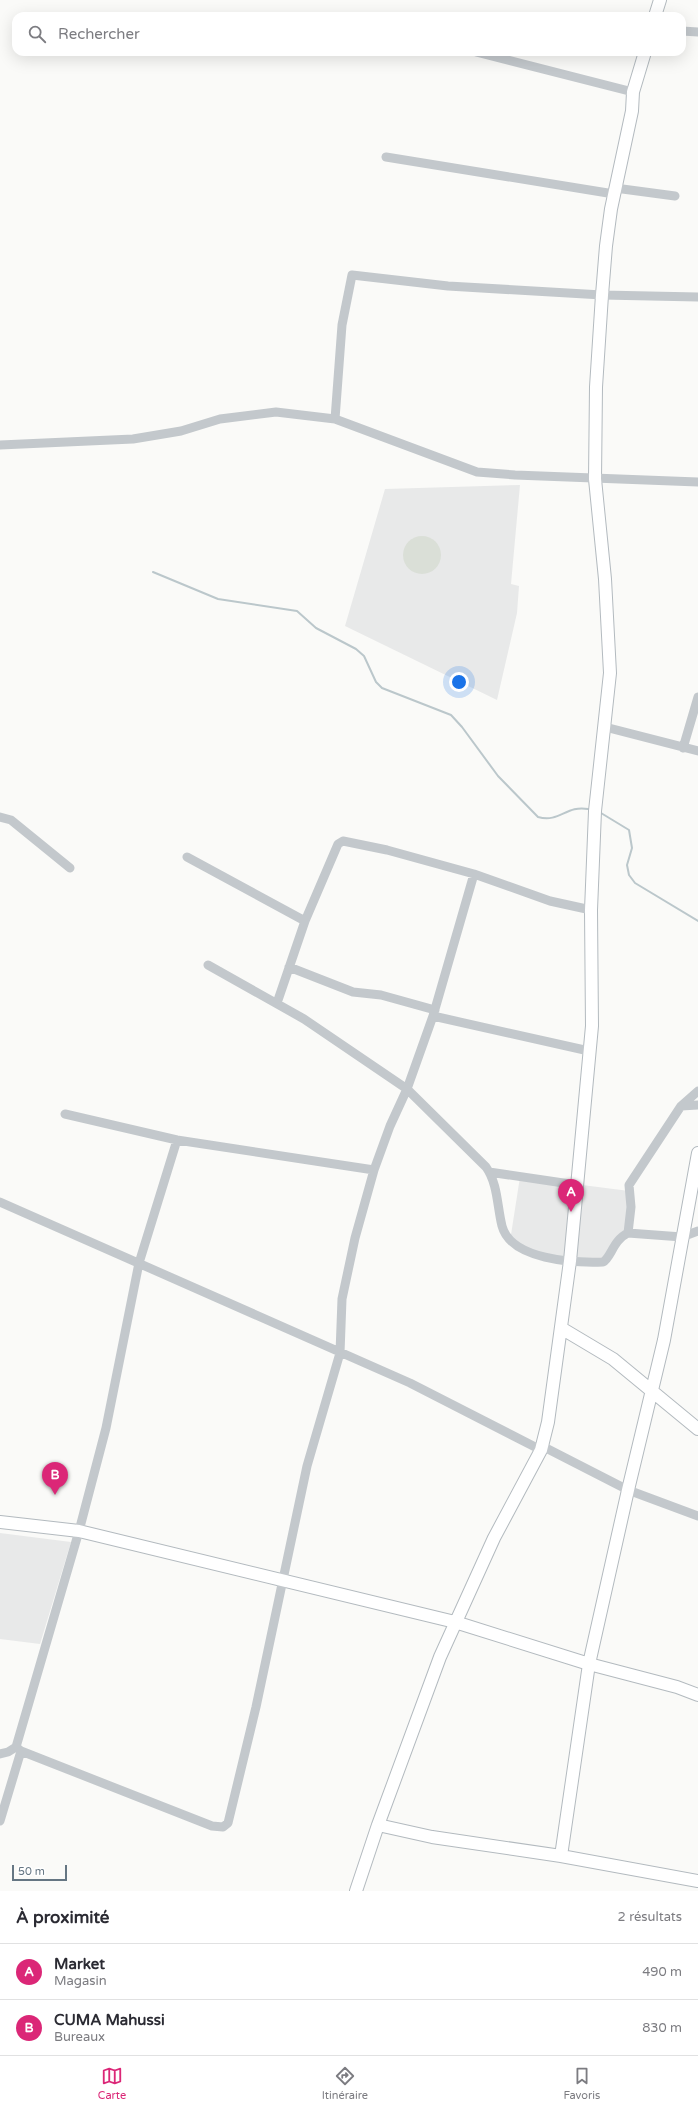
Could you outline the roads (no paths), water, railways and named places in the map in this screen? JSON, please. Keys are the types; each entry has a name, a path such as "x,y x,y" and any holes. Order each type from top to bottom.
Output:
{"street":[{"path":"656,12 660,0"},
{"path":"686,31 698,32"},
{"path":"492,56 633,92"},
{"path":"356,1891 378,1825 455,1622 494,1538 541,1448 548,1422 570,1261 589,1051 592,996 591,910 595,811 610,673 605,579 595,478 596,387 602,295 606,246 615,191 632,111 633,92 644,56"},
{"path":"386,157 615,191 675,196"},
{"path":"335,419 342,325 352,275 448,286 602,295 698,296"},
{"path":"0,445 133,439 181,431 220,419 253,413 297,413 335,419 477,472 515,475 698,482"},
{"path":"683,748 698,697"},
{"path":"605,727 698,751"},
{"path":"0,817 11,820 70,868"},
{"path":"277,1003 305,921 338,844 343,841 387,850 474,874 550,901 591,910"},
{"path":"188,857 305,921"},
{"path":"0,1754 18,1749 212,1826 223,1827 228,1823 307,1466 340,1354 342,1299 355,1238 374,1170 390,1126 407,1089 434,1013 474,874"},
{"path":"208,965 304,1019 407,1089 441,1121 489,1172 496,1194 502,1228 510,1240 523,1250 539,1256 570,1261 605,1261 614,1244 628,1233 682,1237 698,1231"},
{"path":"289,967 353,992 382,995 434,1013 589,1051"},
{"path":"628,1233 631,1207 629,1185 681,1106 698,1092"},
{"path":"681,1106 698,1105"},
{"path":"65,1114 177,1140 374,1170"},
{"path":"0,1821 18,1749 108,1421 139,1263 177,1140"},
{"path":"561,1856 589,1664 628,1490 664,1340 698,1153"},
{"path":"489,1172 577,1185"},
{"path":"0,1202 340,1354 410,1383 628,1490 698,1516"},
{"path":"561,1328 613,1359 698,1429"},
{"path":"0,1522 79,1531 455,1622 589,1664 677,1687 698,1695"},
{"path":"378,1825 432,1836 561,1856 698,1881"}],"waterway":[{"path":"153,572 218,599 297,611 316,628 356,649 364,656 376,682 382,688 451,715 462,727 498,776 538,817 552,818 574,809 588,809"},
{"path":"601,813 629,830 632,848 627,865 629,875 635,883 698,921"}],"place":[{"name":"Market","path":"571,1212"},
{"name":"CUMA Mahussi","path":"55,1495"}]}
